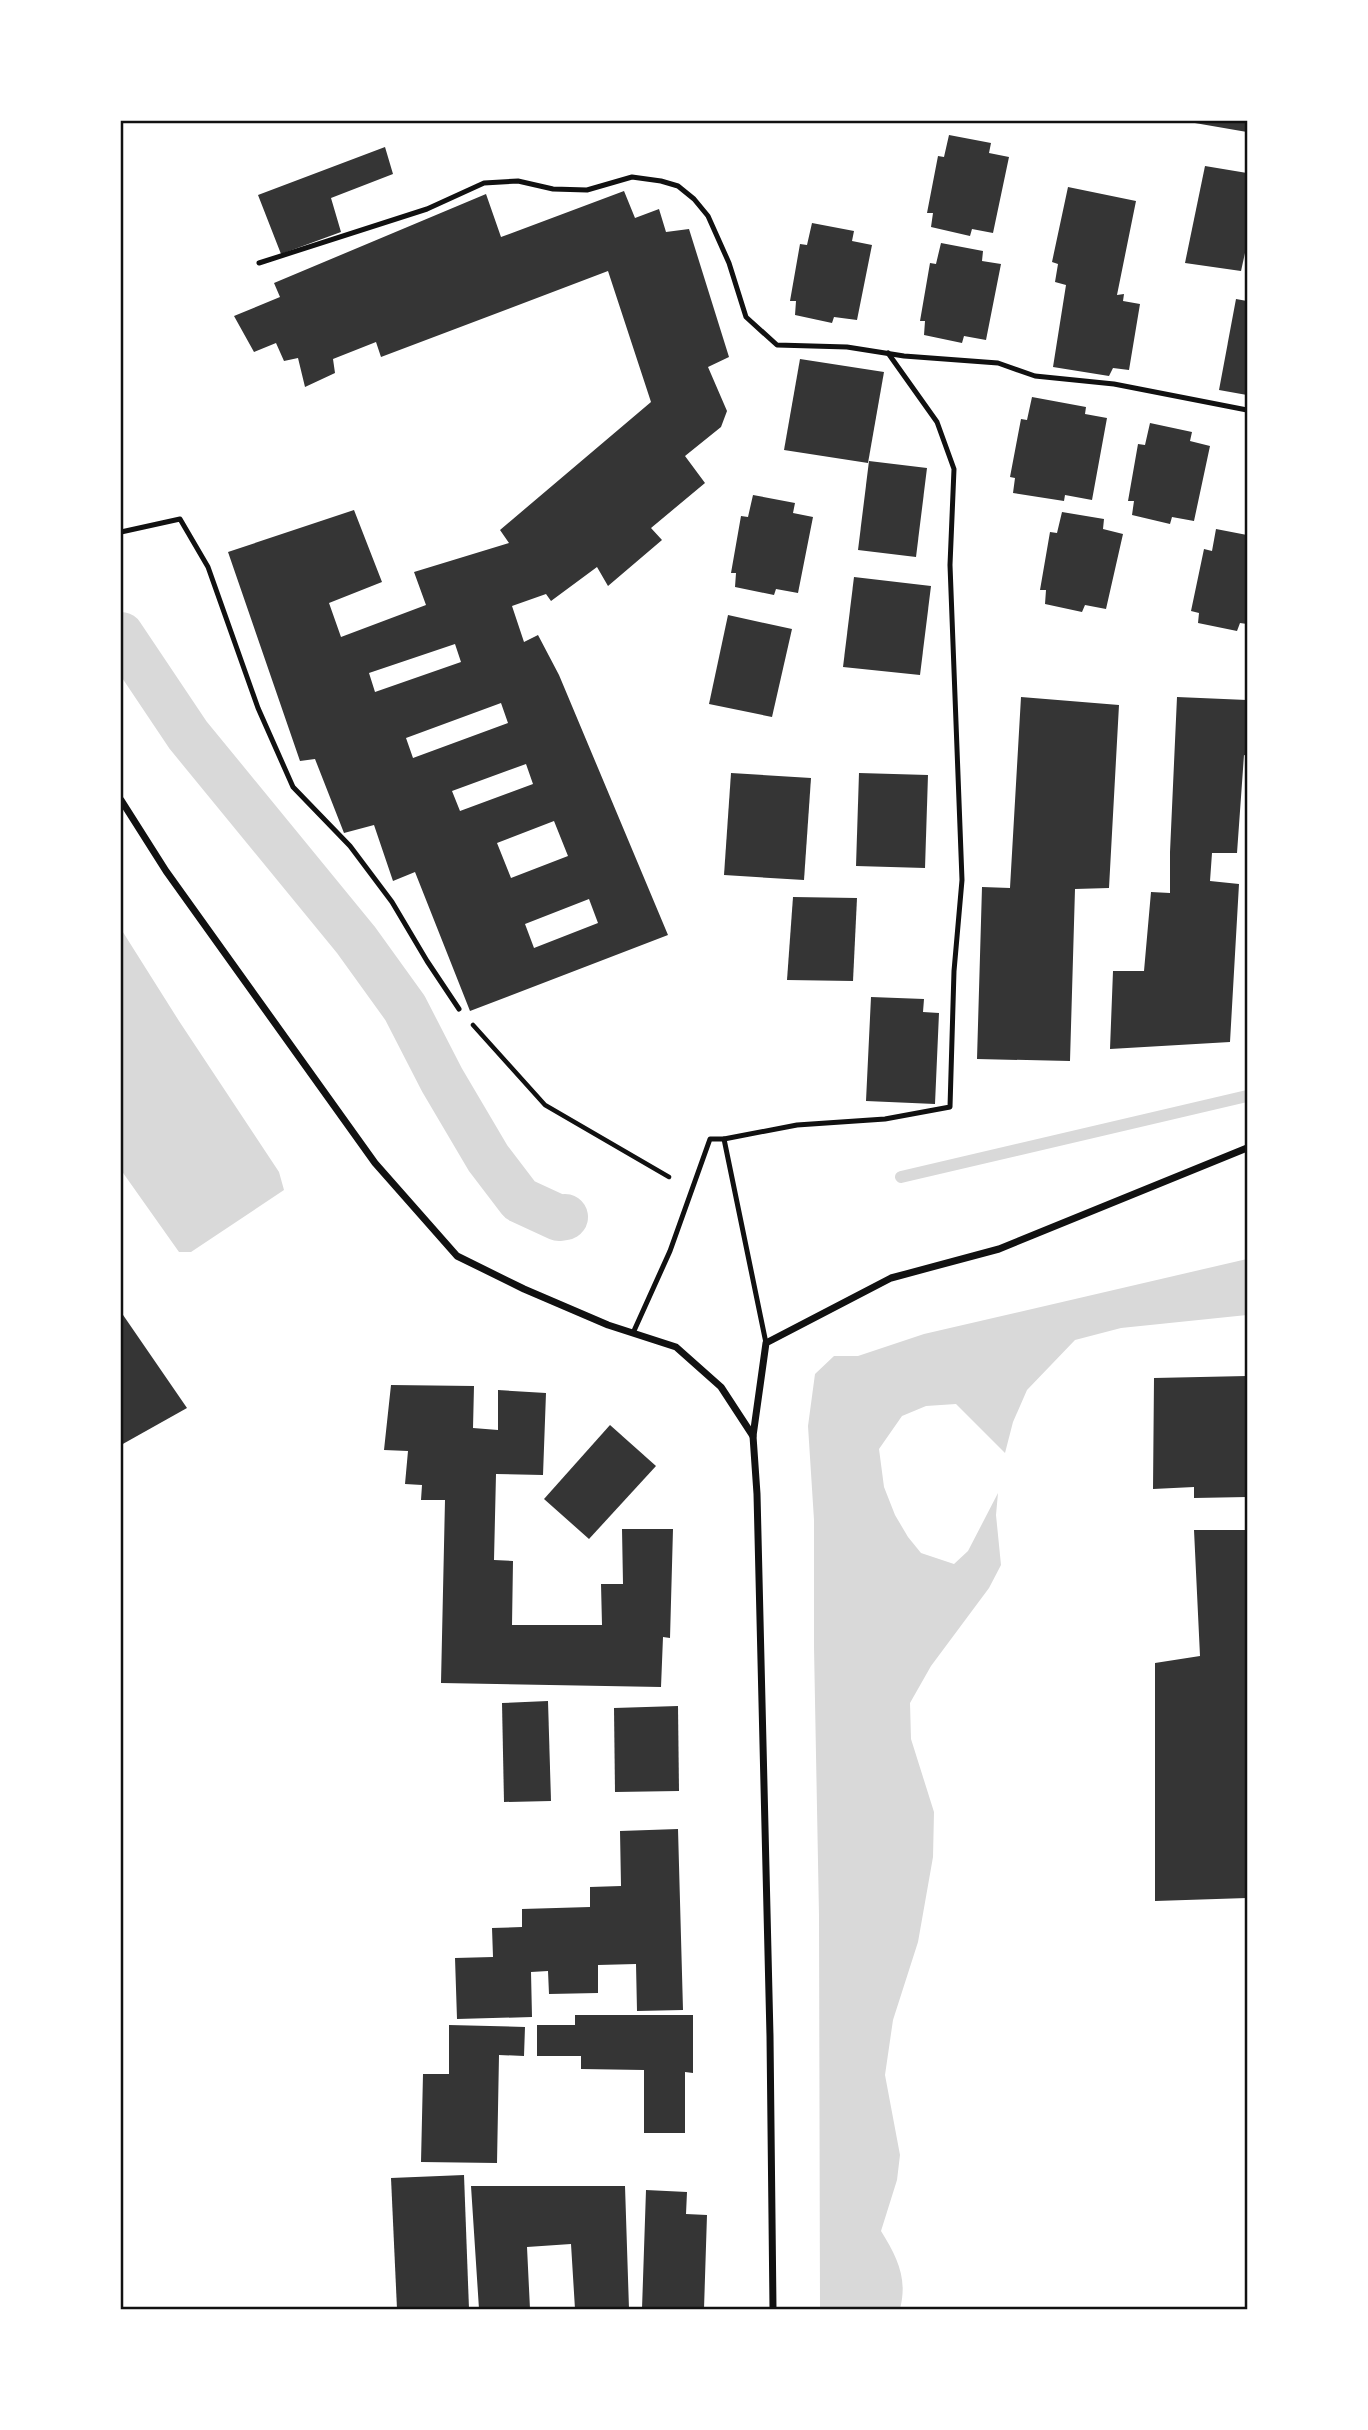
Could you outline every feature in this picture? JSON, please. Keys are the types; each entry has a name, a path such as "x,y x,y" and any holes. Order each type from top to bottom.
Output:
{"street":[{"path":"121,800 166,871 375,1163 457,1256 524,1289 633,1333 676,1347 721,1388 753,1436"},
{"path":"773,2309 769,1981 757,1493 753,1436 766,1343 891,1278 999,1249 1247,1148"}],"lane":[{"path":"259,263 427,209 484,183 518,181 553,189 587,190 632,177 661,181 678,186 694,199 708,216 729,263 746,317 777,345 847,347 998,363 1035,376 1114,384 1247,410"},
{"path":"633,1333 670,1251 710,1139 724,1139 797,1125 885,1119 950,1107 954,971 962,880 950,565 954,469 937,422 888,353"},
{"path":"121,532 180,519 208,567 258,708 293,787 350,846 378,884 459,1009"},
{"path":"724,1139 766,1343"}],"path":[{"path":"459,1009 545,1105 692,1189"}],"shaded area":[{"path":"121,929 279,1172 284,1190 191,1252 179,1252 121,1170"},
{"path":"1247,1259 1247,1315 1121,1328 1075,1340 1027,1390 1013,1422 1005,1453 956,1404 926,1406 902,1416 879,1449 884,1487 895,1515 921,1553 954,1564 968,1551 998,1493 996,1515 1001,1565 989,1588 931,1666 910,1703 911,1739 934,1812 933,1857 918,1942 893,2020 885,2075 900,2155 897,2180 881,2231 900,2268 903,2287 900,2309 820,2309 814,1520 808,1426 815,1374 834,1356 858,1356 924,1334"}],"building":[{"path":"1247,121 1247,132 1189,122"},
{"path":"949,135 991,143 989,153 1009,157 993,233 972,229 970,236 931,227 933,213 927,213 938,156 944,157"},
{"path":"385,147 393,174 331,198 341,232 281,254 258,195"},
{"path":"1205,166 1247,173 1247,244 1241,271 1185,263"},
{"path":"1068,187 1136,201 1117,295 1124,294 1123,301 1140,304 1129,370 1113,368 1109,376 1053,367 1066,285 1055,282 1058,264 1052,262"},
{"path":"624,191 635,218 659,209 666,232 689,229 729,357 708,367 727,411 721,427 685,456 705,483 651,528 662,540 608,586 597,567 551,601 546,594 512,606 524,642 538,635 559,675 668,935 470,1011 415,872 393,881 374,825 344,833 315,759 300,761 228,552 354,510 382,582 329,603 341,637 426,605 414,572 509,543 500,530 651,402 608,271 381,357 376,342 333,359 335,373 305,387 298,358 284,361 276,343 254,352 234,316 280,297 274,283 486,194 501,237","holes":["455,644 461,662 375,692 369,673","501,703 508,723 413,758 406,738","526,764 533,784 460,811 452,791","554,821 568,856 511,878 497,843","589,899 598,923 534,948 525,924"]},
{"path":"812,223 854,231 852,241 872,245 857,320 834,317 832,323 795,315 796,301 790,301 800,244 807,245"},
{"path":"941,243 983,251 982,261 1001,264 986,340 964,336 962,343 924,335 925,321 920,321 930,263 936,264"},
{"path":"1236,299 1247,301 1247,395 1219,390"},
{"path":"800,359 884,372 868,463 784,450"},
{"path":"1032,397 1086,407 1085,414 1107,418 1092,500 1065,495 1064,501 1013,493 1015,478 1010,477 1021,419 1027,420"},
{"path":"1150,423 1192,432 1190,441 1210,446 1194,521 1172,517 1170,524 1132,515 1134,501 1128,501 1138,444 1145,445"},
{"path":"869,461 927,468 916,557 858,550"},
{"path":"753,495 795,503 793,513 813,517 798,593 776,589 774,595 735,587 736,573 731,573 741,516 748,517"},
{"path":"1062,512 1104,519 1103,529 1123,534 1106,609 1085,605 1082,612 1045,604 1046,590 1040,590 1050,532 1057,533"},
{"path":"1216,529 1247,535 1247,624 1240,623 1237,631 1198,623 1199,613 1191,611 1204,549 1212,551"},
{"path":"854,577 931,586 920,675 843,667"},
{"path":"728,615 792,629 772,717 709,704"},
{"path":"1021,697 1119,705 1109,888 1075,889 1070,1061 977,1059 982,887 1010,888"},
{"path":"1177,697 1247,700 1247,756 1244,755 1237,853 1212,853 1210,881 1239,884 1230,1042 1110,1049 1113,971 1144,971 1151,892 1170,893"},
{"path":"731,773 811,778 804,880 724,875"},
{"path":"859,773 928,775 925,868 856,866"},
{"path":"793,897 857,898 853,981 787,980"},
{"path":"871,997 924,999 923,1012 939,1013 935,1104 866,1101"},
{"path":"121,1312 187,1408 121,1445"},
{"path":"1247,1376 1247,1497 1194,1498 1194,1487 1153,1489 1154,1378"},
{"path":"391,1385 474,1386 473,1428 498,1430 498,1390 546,1393 543,1475 496,1474 494,1560 513,1561 512,1625 602,1625 601,1584 623,1584 622,1529 673,1529 670,1638 663,1637 661,1687 441,1683 445,1500 421,1500 422,1485 405,1484 408,1451 384,1450"},
{"path":"610,1425 656,1466 589,1539 544,1499"},
{"path":"1194,1530 1247,1530 1247,1898 1155,1901 1155,1663 1200,1656"},
{"path":"548,1701 551,1801 504,1802 502,1703"},
{"path":"678,1706 679,1791 615,1792 614,1708"},
{"path":"678,1829 683,2010 637,2011 636,1964 598,1965 598,1993 549,1994 548,1971 531,1972 532,2017 457,2019 455,1958 493,1957 492,1928 522,1927 522,1909 590,1907 590,1887 621,1886 620,1831"},
{"path":"575,2015 693,2015 693,2073 685,2072 685,2133 644,2133 644,2070 581,2069 581,2056 537,2056 537,2025 575,2025"},
{"path":"449,2025 525,2027 524,2056 499,2055 497,2163 421,2162 423,2074 449,2074"},
{"path":"464,2175 469,2309 397,2309 391,2178"},
{"path":"471,2186 625,2186 629,2309 575,2309 571,2244 527,2247 530,2309 479,2309"},
{"path":"646,2190 687,2192 686,2214 707,2215 704,2309 642,2309"}],"waterway":[{"path":"121,635 188,735 356,940 405,1008 442,1080 488,1158 520,1200 559,1218 565,1217"},
{"path":"901,1177 1247,1096"}]}
